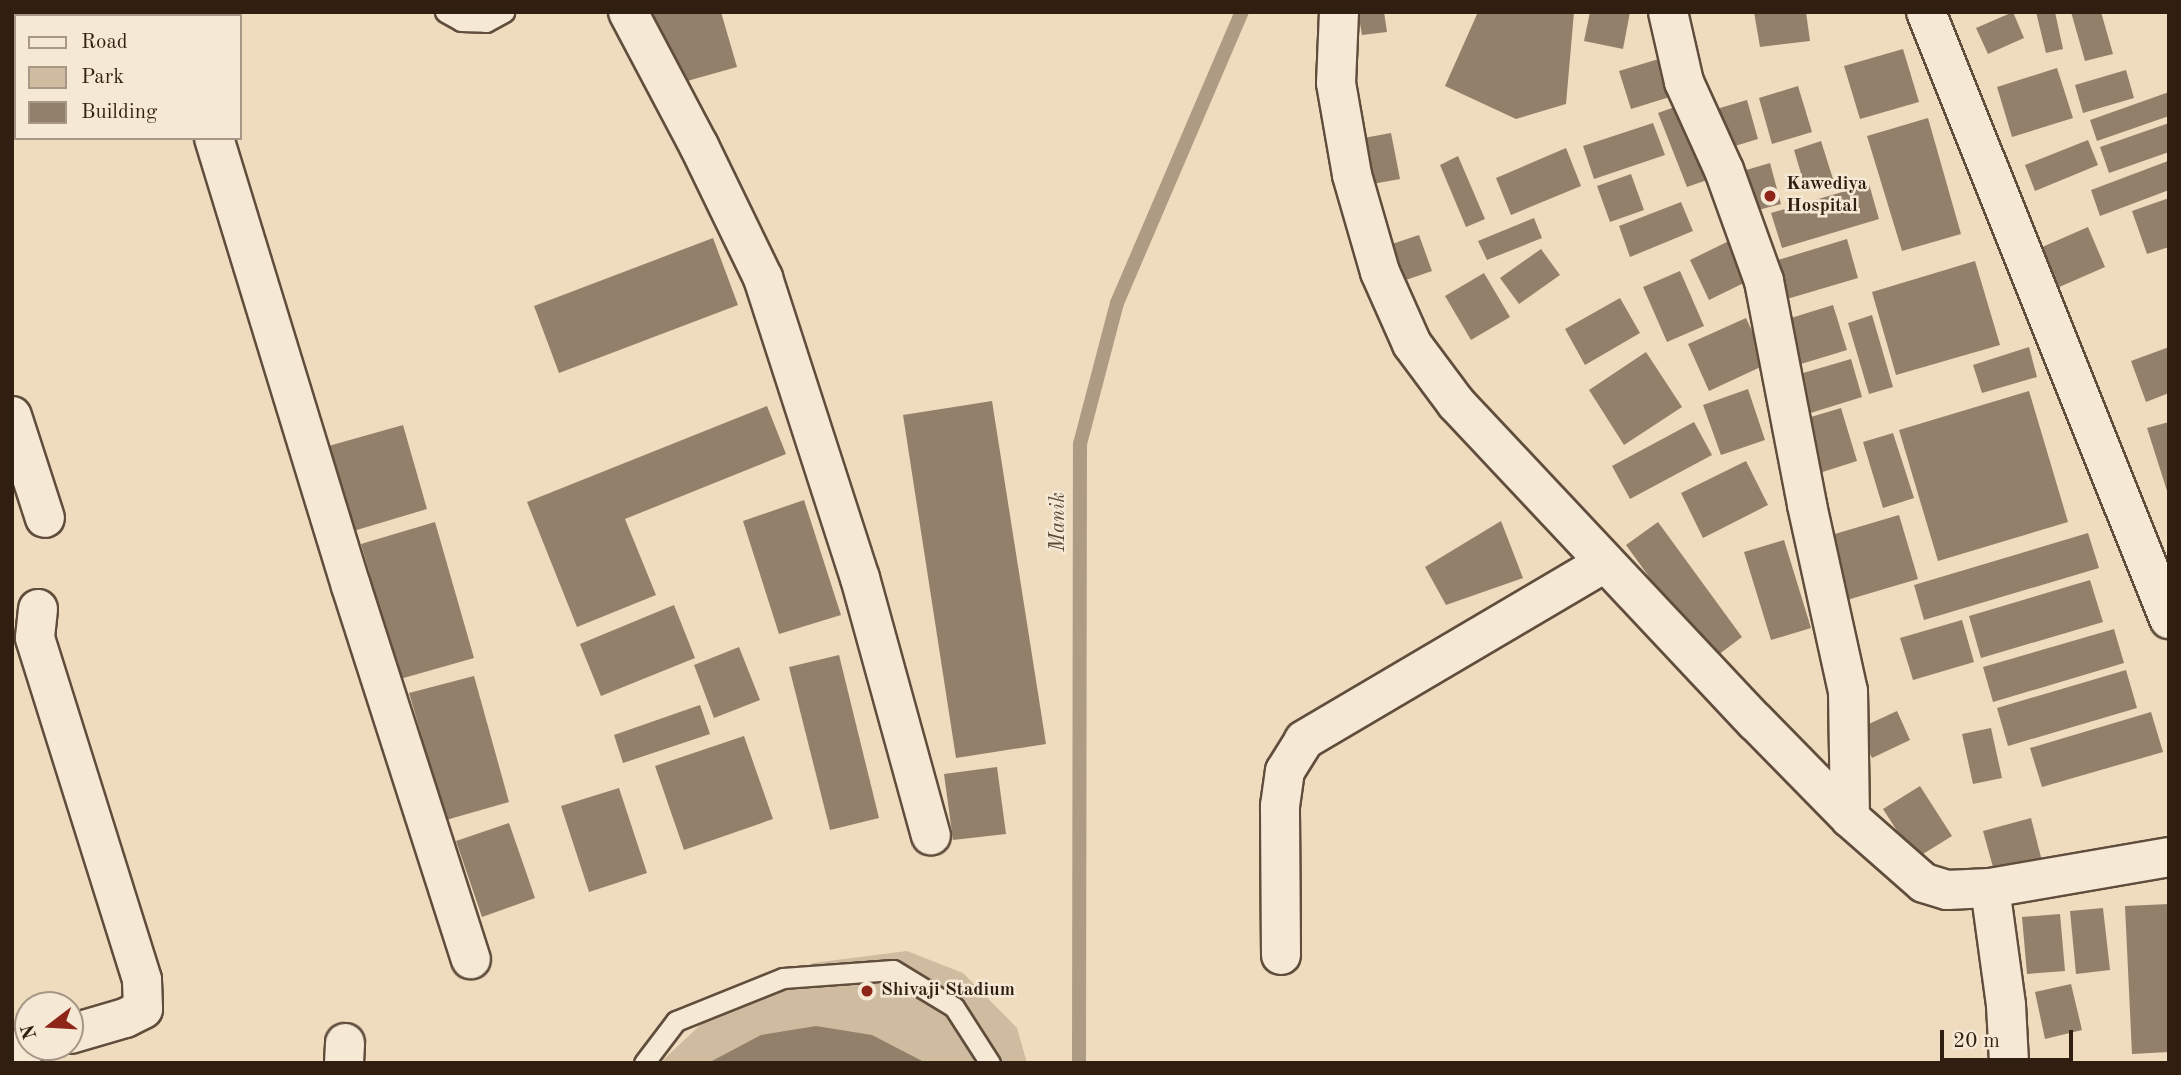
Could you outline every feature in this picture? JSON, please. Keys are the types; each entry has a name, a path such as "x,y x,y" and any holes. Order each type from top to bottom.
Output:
{"street":[{"path":"628,12 699,146 763,278 860,578 931,835"},
{"path":"1339,12 1336,83 1352,175 1380,272 1412,344 1456,403 1604,563 1850,818 1924,883 1947,890 1990,888 2169,857"},
{"path":"1668,12 1684,82 1724,170 1764,281 1807,505 1847,691 1850,818"},
{"path":"1926,12 2169,619"},
{"path":"215,140 351,586 471,959"},
{"path":"12,416 45,518"},
{"path":"1281,955 1280,806 1285,771 1304,740 1604,563"},
{"path":"38,609 35,638 142,980 143,1009 125,1018 84,1030"},
{"path":"1990,888 2006,1005 2009,1063"}],"lane":[{"path":"445,12 461,21 486,22 503,12"},
{"path":"644,1063 676,1021 783,978 893,970 954,1007 990,1063"}],"green space":[{"name":"Shivaji Stadium","path":"907,951 963,973 1017,1028 1027,1063 660,1063 717,1009 813,963"}],"building":[{"path":"652,12 721,12 737,67 673,85"},
{"path":"1358,12 1384,12 1387,32 1362,35"},
{"path":"1478,12 1574,12 1566,104 1516,119 1445,86"},
{"path":"1590,12 1630,12 1623,49 1584,41"},
{"path":"1754,12 1806,12 1810,41 1760,47"},
{"path":"2013,12 2024,38 1988,54 1976,28"},
{"path":"2036,12 2055,12 2063,49 2046,53"},
{"path":"2071,12 2101,12 2113,54 2085,61"},
{"path":"1903,49 1919,102 1860,119 1844,66"},
{"path":"1662,58 1673,96 1631,109 1619,71"},
{"path":"2057,68 2073,118 2012,137 1997,87"},
{"path":"2126,70 2134,98 2083,113 2075,85"},
{"path":"1798,86 1812,132 1772,144 1759,98"},
{"path":"2169,92 2169,116 2097,141 2090,120"},
{"path":"1747,100 1758,139 1725,149 1713,110"},
{"path":"1683,104 1710,179 1687,187 1658,113"},
{"path":"1928,118 1961,234 1902,251 1867,136"},
{"path":"1653,123 1665,155 1594,179 1583,146"},
{"path":"2169,123 2169,152 2109,173 2100,147"},
{"path":"1391,133 1400,179 1367,185 1358,139"},
{"path":"2088,140 2098,165 2035,191 2025,165"},
{"path":"1821,141 1833,179 1805,187 1794,150"},
{"path":"1566,148 1581,186 1511,215 1496,178"},
{"path":"1458,156 1485,219 1466,227 1440,165"},
{"path":"2168,161 2169,190 2100,216 2091,190"},
{"path":"1770,163 1781,204 1747,213 1736,173"},
{"path":"1631,174 1644,210 1610,222 1597,186"},
{"path":"1869,184 1879,219 1782,248 1771,213"},
{"path":"2169,198 2169,247 2147,254 2132,211"},
{"path":"1681,202 1693,231 1630,257 1619,226"},
{"path":"1534,218 1542,238 1487,260 1478,241"},
{"path":"2088,227 2105,267 2057,288 2040,248"},
{"path":"1419,235 1432,271 1400,282 1386,246"},
{"path":"713,238 738,305 559,373 534,306"},
{"path":"1733,239 1752,279 1709,300 1690,260"},
{"path":"1847,239 1858,278 1787,299 1775,261"},
{"path":"1541,249 1560,275 1519,304 1500,278"},
{"path":"1975,261 2000,345 1896,375 1872,292"},
{"path":"1680,271 1704,326 1667,342 1643,287"},
{"path":"1484,273 1510,317 1471,340 1445,296"},
{"path":"1620,298 1640,333 1585,365 1565,329"},
{"path":"1833,305 1847,350 1791,367 1778,322"},
{"path":"1872,315 1893,387 1869,394 1848,323"},
{"path":"1746,318 1767,364 1709,391 1688,344"},
{"path":"2029,347 2037,377 1982,393 1973,365"},
{"path":"2169,347 2169,393 2146,402 2131,361"},
{"path":"1646,352 1682,407 1624,445 1589,390"},
{"path":"1851,359 1862,397 1804,415 1793,376"},
{"path":"1748,389 1765,440 1721,455 1703,405"},
{"path":"2029,391 2068,522 1938,561 1899,430"},
{"path":"992,401 1046,744 956,758 903,415"},
{"path":"767,406 786,454 625,519 656,595 577,627 527,502"},
{"path":"1841,408 1857,461 1810,476 1794,422"},
{"path":"1694,422 1712,455 1630,499 1612,466"},
{"path":"2169,422 2169,494 2168,494 2147,428"},
{"path":"403,425 427,509 350,532 325,447"},
{"path":"1893,433 1914,498 1883,508 1863,442"},
{"path":"1746,461 1768,505 1703,538 1681,493"},
{"path":"804,500 841,615 779,634 743,521"},
{"path":"1899,515 1918,579 1847,600 1828,536"},
{"path":"1501,521 1523,578 1446,605 1425,567"},
{"path":"435,522 474,658 400,679 361,544"},
{"path":"1658,522 1742,637 1710,661 1626,545"},
{"path":"2088,533 2099,568 1924,620 1914,585"},
{"path":"1784,540 1811,628 1771,640 1744,552"},
{"path":"2090,580 2103,622 1981,658 1969,616"},
{"path":"674,605 695,658 601,696 580,644"},
{"path":"1962,620 1974,662 1913,680 1900,638"},
{"path":"2114,629 2124,663 1993,702 1983,667"},
{"path":"739,647 760,700 714,718 694,665"},
{"path":"839,655 879,818 830,830 789,667"},
{"path":"2126,670 2137,708 2008,746 1997,708"},
{"path":"474,676 509,802 446,820 409,693"},
{"path":"700,705 710,734 623,763 614,735"},
{"path":"1897,711 1910,740 1872,758 1858,729"},
{"path":"2151,712 2163,752 2042,787 2030,748"},
{"path":"1991,728 2002,778 1973,784 1962,734"},
{"path":"744,736 773,819 684,850 655,766"},
{"path":"997,767 1006,834 953,840 944,774"},
{"path":"1920,786 1952,836 1915,859 1883,809"},
{"path":"619,788 647,873 589,892 561,806"},
{"path":"2031,818 2043,865 1996,878 1983,831"},
{"path":"509,823 535,898 482,917 456,841"},
{"path":"2169,904 2169,1052 2132,1054 2125,906"},
{"path":"2103,908 2110,970 2076,974 2070,911"},
{"path":"2060,914 2065,971 2027,974 2022,917"},
{"path":"2071,984 2082,1030 2045,1039 2035,992"},
{"path":"816,1026 872,1035 926,1063 708,1063 761,1035"}],"waterway":[{"name":"Manik","path":"1079,1063 1080,444 1117,303 1242,12"}],"place":[{"name":"Kawediya Hospital","path":"1770,196"},
{"name":"Shivaji Stadium","path":"867,991"}]}
